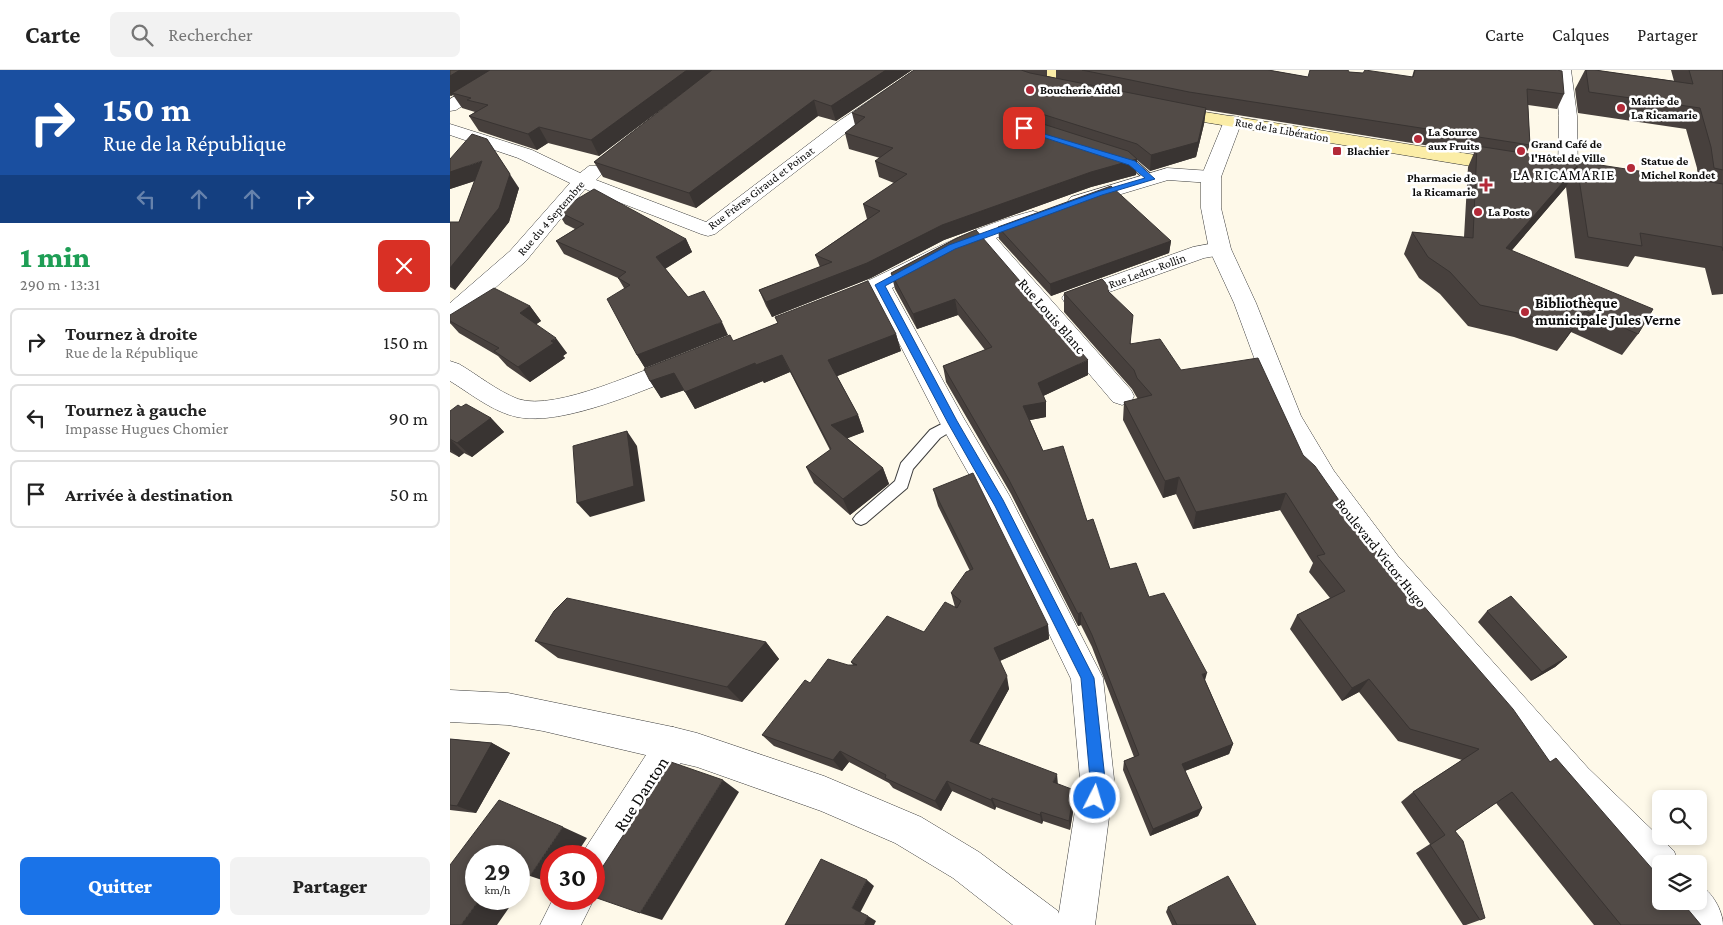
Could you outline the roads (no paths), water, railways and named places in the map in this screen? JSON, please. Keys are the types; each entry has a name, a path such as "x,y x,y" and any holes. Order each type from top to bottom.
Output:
{"main road":[{"path":"1054,76 1077,90"},
{"name":"Rue de la Libération","path":"1148,107 1526,169"}],"street":[{"path":"451,104 510,70"},
{"name":"Rue Frères Giraud et Poinat","path":"582,181 708,230 845,125 926,70"},
{"path":"1563,70 1568,116 1568,176"},
{"name":"Boulevard Victor Hugo","path":"1233,121 1211,177 1211,208 1220,249 1245,303 1289,417 1332,493 1388,565 1576,780 1652,855"},
{"path":"450,129 525,154 582,181"},
{"name":"Rue du 4 Septembre","path":"450,315 518,256 582,181 612,157"},
{"path":"814,313 880,285 952,247 1099,193 1167,174 1211,177"},
{"name":"Rue Louis Blanc","path":"982,236 1122,396"},
{"name":"Rue Ledru-Rollin","path":"1046,308 1200,252 1220,249"},
{"path":"880,285 953,423 999,503 1087,678 1097,779 1076,925"},
{"path":"450,370 517,408 536,411 616,390 705,357"},
{"path":"450,706 508,709 673,744 697,750 824,794 908,830 966,865 1044,925"},
{"name":"Rue Danton","path":"605,851 673,744"},
{"path":"558,925 568,910"},
{"path":"1697,910 1708,925"}],"lane":[{"path":"1105,154 1132,163 1151,179"},
{"path":"861,519 902,484 906,467 935,434 953,423"}],"place":[{"name":"Boucherie Aidel","path":"1030,90"},
{"name":"Mairie de La Ricamarie","path":"1621,108"},
{"name":"La Source aux Fruits","path":"1418,139"},
{"name":"Blachier","path":"1337,151"},
{"name":"Grand Café de l'Hôtel de Ville","path":"1521,151"},
{"name":"Statue de Michel Rondet","path":"1631,168"},
{"name":"Pharmacie de la Ricamarie","path":"1486,185"},
{"name":"La Poste","path":"1478,212"},
{"name":"Bibliothèque municipale Jules Verne","path":"1525,312"}],"district":[{"name":"LA RICAMARIE","path":"1564,175"}]}
